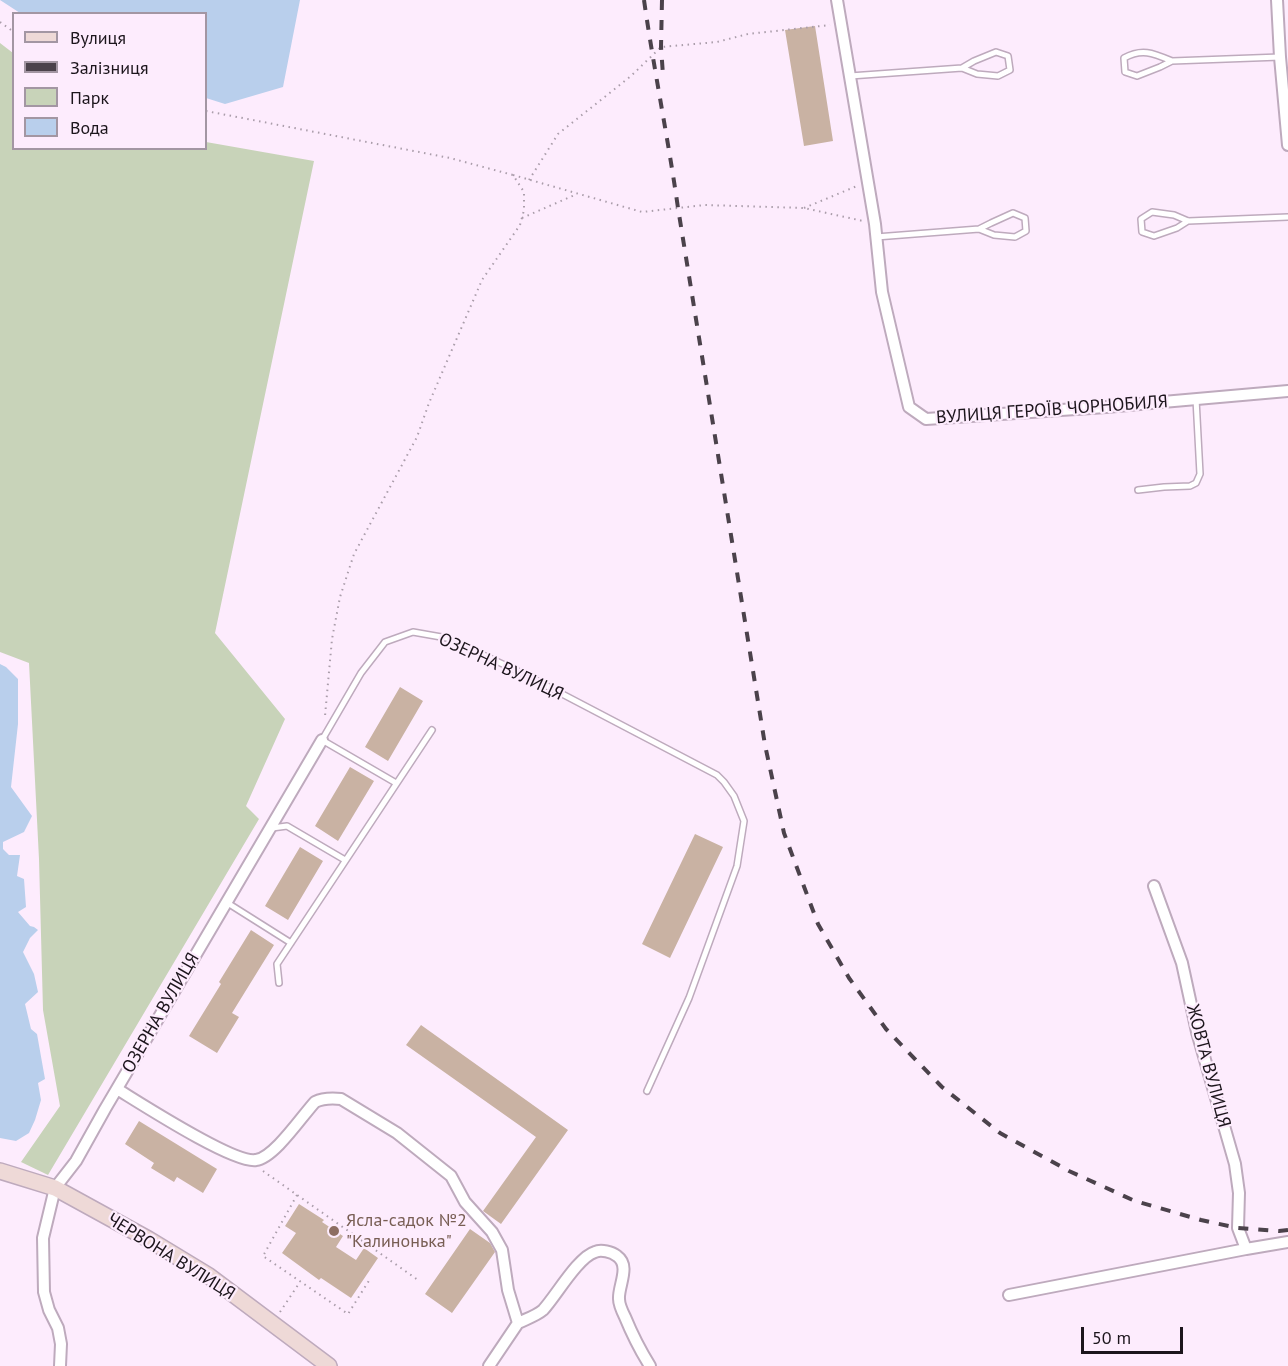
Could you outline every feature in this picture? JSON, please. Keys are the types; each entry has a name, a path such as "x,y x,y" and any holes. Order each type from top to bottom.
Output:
{"main road":[{"name":"ЧЕРВОНА ВУЛИЦЯ","path":"0,1172 55,1188 148,1239 209,1276 329,1366"}],"street":[{"name":"ВУЛИЦЯ ГЕРОЇВ ЧОРНОБИЛЯ","path":"837,0 875,224 882,292 909,407 926,418 1106,407 1288,391"},
{"path":"1277,0 1288,145"},
{"name":"ОЗЕРНА ВУЛИЦЯ","path":"55,1188 76,1161 322,740"},
{"name":"ЖОВТА ВУЛИЦЯ","path":"1154,886 1182,963 1197,1032 1234,1164 1239,1193 1238,1228 1246,1249"},
{"path":"117,1089 219,1149 246,1159 256,1160 266,1156 278,1145 315,1102 330,1097 340,1098 397,1133 450,1176 465,1202 492,1232 502,1250 508,1290 518,1323"},
{"path":"55,1188 43,1238 44,1292 49,1310 58,1328 61,1344 60,1366"},
{"path":"1009,1295 1288,1242"},
{"path":"489,1366 518,1323 540,1312 581,1261 595,1251 618,1256 621,1262 624,1275 619,1292 619,1302 635,1342 650,1366"}],"lane":[{"path":"850,76 962,68 977,74 998,76 1010,70 1008,56 996,52 962,68"},
{"path":"1172,61 1137,76 1125,72 1124,58 1136,52 1157,55 1172,61 1280,57"},
{"path":"1188,221 1154,236 1142,232 1141,219 1152,212 1174,215 1188,221 1288,217"},
{"path":"876,237 979,230 994,235 1015,237 1026,231 1025,218 1013,213 979,230"},
{"path":"1138,490 1190,486 1197,483 1200,474 1196,399"},
{"name":"ОЗЕРНА ВУЛИЦЯ","path":"322,740 361,673 385,642 413,632 447,638 524,674 717,775 724,782 734,796 744,821 737,866 689,998 647,1091"},
{"path":"279,983 277,964 432,730"},
{"path":"322,740 396,783"},
{"path":"270,828 287,826 345,860"},
{"path":"226,902 291,943"}],"path":[{"path":"529,180 558,134 631,76 661,47 717,42 748,34 841,23"},
{"path":"207,111 450,158 642,212 705,205 804,208 875,224"},
{"path":"322,740 332,639 340,597 354,555 417,437 429,403 482,280 520,225 524,210 524,192 513,175"},
{"path":"804,208 867,182"},
{"path":"522,218 577,194"},
{"path":"246,1159 418,1280"},
{"path":"297,1195 263,1256 348,1314 370,1279"},
{"path":"278,1315 300,1282"}],"green space":[{"path":"0,43 12,52 12,150 207,150 207,142 314,161 215,633 285,719 246,806 259,819 48,1175 21,1162 60,1106 43,1010 39,859 29,663 0,652"}],"water":[{"path":"0,0 300,0 283,87 225,104 207,98 207,12 18,12"},
{"path":"0,664 18,679 18,724 11,787 32,816 24,832 3,842 3,849 9,855 20,855 17,876 24,879 26,907 18,912 30,926 38,930 30,938 23,952 34,974 38,992 25,1004 31,1029 37,1034 45,1079 38,1083 41,1100 29,1133 16,1141 0,1138"}],"building":[{"path":"815,26 833,141 804,146 785,30"},
{"path":"400,687 423,701 388,761 365,747"},
{"path":"350,767 374,781 338,841 315,826"},
{"path":"695,834 723,847 670,958 642,944"},
{"path":"300,847 323,861 288,920 265,906"},
{"path":"251,930 274,945 232,1013 239,1017 217,1053 189,1036"},
{"path":"421,1025 568,1130 501,1224 483,1211 536,1137 406,1045"},
{"path":"139,1121 217,1169 203,1193 177,1177 174,1182 151,1168 154,1163 125,1144"},
{"path":"299,1204 343,1236 336,1247 356,1260 364,1248 378,1258 351,1298 321,1278 319,1280 282,1253 296,1233 285,1226"},
{"path":"470,1229 490,1243 495,1252 452,1313 425,1294"}],"railway":[{"path":"644,0 765,745 784,833 818,924 849,978 886,1029 942,1087 1000,1133 1069,1171 1135,1201 1238,1228 1288,1230"},
{"path":"662,0 663,75"}],"place":[{"name":"Ясла-садок №2 \"Калинонька\"","path":"334,1231"}]}
